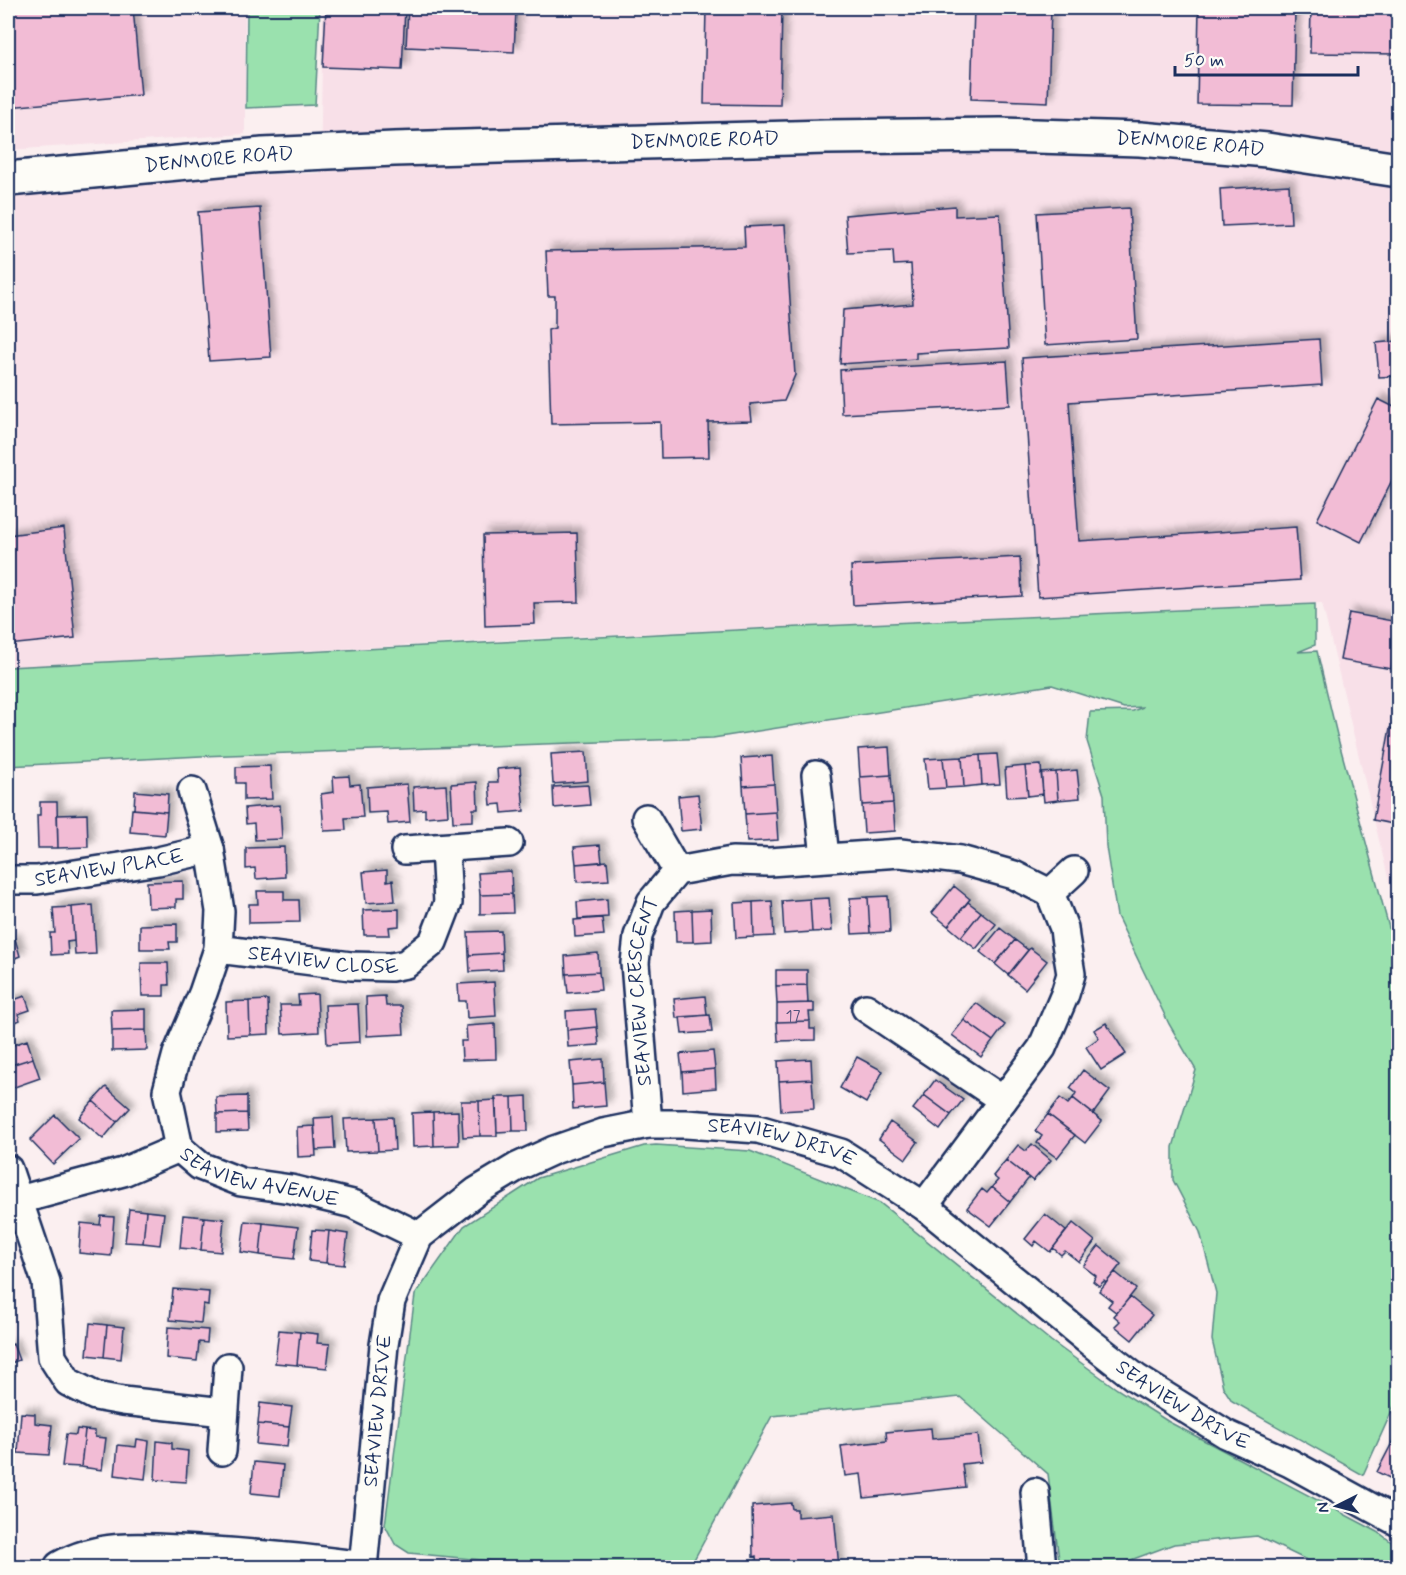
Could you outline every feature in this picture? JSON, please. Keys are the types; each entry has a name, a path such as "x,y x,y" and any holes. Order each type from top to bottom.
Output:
{"street":[{"name":"DENMORE ROAD","path":"8,179 263,155 394,149 826,137 1001,135 1140,139 1256,149 1398,170"},
{"path":"816,775 825,857"},
{"name":"SEAVIEW AVENUE","path":"192,790 210,849 220,912 218,950 203,993 177,1054 167,1091 180,1148 200,1166 241,1182 291,1189 352,1204 419,1236"},
{"path":"646,818 677,870 732,861 769,862 900,853 960,860 1014,874 1050,893 1064,928 1071,974 1065,994 1042,1048 924,1206"},
{"path":"405,850 509,843"},
{"name":"SEAVIEW CLOSE","path":"218,950 351,966 391,967 406,964 433,942 448,903 445,848"},
{"name":"SEAVIEW PLACE","path":"8,880 38,880 158,861 210,849"},
{"name":"SEAVIEW CRESCENT","path":"648,1124 636,963 638,936 651,902 677,870"},
{"path":"1050,893 1074,871"},
{"path":"866,1008 1003,1100"},
{"name":"SEAVIEW DRIVE","path":"363,1568 384,1345 391,1301 419,1236 477,1191 517,1167 554,1150 603,1133 648,1124 686,1124 758,1130 842,1153 924,1206 1136,1378 1226,1434 1290,1463 1398,1522"},
{"path":"19,1200 123,1172 180,1148"},
{"path":"8,1169 46,1282 52,1357 69,1382 95,1396 224,1412"},
{"path":"222,1451 228,1367"},
{"path":"1035,1492 1042,1568"},
{"path":"61,1568 75,1560 113,1551 258,1556 358,1568"},
{"path":"227,1568 258,1556"}],"shaded area":[{"path":"8,8 245,8 245,134 8,150"},
{"path":"323,8 1398,8 1398,919 1322,603 543,638 8,667 8,182 320,173"}],"green space":[{"path":"247,8 320,8 315,105 246,108"},
{"path":"1315,604 1315,645 1298,652 1317,651 1337,735 1398,961 1398,1397 1363,1475 1232,1401 1223,1387 1212,1340 1216,1293 1200,1232 1173,1180 1173,1147 1196,1070 1169,1024 1117,916 1106,847 1104,795 1087,741 1090,712 1133,711 1143,707 1124,708 1052,685 713,738 201,756 8,766 8,667 778,628"},
{"path":"644,1146 750,1151 880,1203 1051,1341 1117,1389 1169,1422 1378,1532 1398,1547 1398,1567 1321,1567 1257,1536 1174,1544 1112,1567 1060,1567 1048,1474 960,1397 772,1416 690,1567 523,1567 503,1562 409,1553 395,1544 385,1525 415,1295 464,1226 538,1178"}],"building":[{"path":"8,8 133,8 141,95 8,107"},
{"path":"326,8 405,8 402,70 323,67"},
{"path":"408,8 516,10 514,52 406,47"},
{"path":"706,8 782,8 780,105 704,104"},
{"path":"974,8 1051,8 1048,102 971,99"},
{"path":"1199,8 1295,8 1293,105 1197,104"},
{"path":"1311,8 1398,8 1398,54 1310,53"},
{"path":"1289,185 1291,223 1222,226 1220,189"},
{"path":"955,206 955,216 1000,214 1009,348 916,353 916,359 840,364 843,310 913,304 911,264 894,265 893,251 848,253 845,215"},
{"path":"260,208 271,357 209,361 198,212"},
{"path":"1129,208 1137,339 1045,345 1037,213"},
{"path":"785,225 795,375 784,401 750,404 752,421 708,422 709,457 661,458 660,422 551,424 548,330 555,328 555,296 548,296 546,251 745,247 744,227"},
{"path":"1319,339 1322,385 1069,402 1079,541 1296,527 1300,580 1038,597 1022,358"},
{"path":"1398,341 1398,376 1379,377 1376,343"},
{"path":"1007,361 1010,405 842,414 840,370"},
{"path":"1378,399 1398,409 1398,468 1361,542 1317,520"},
{"path":"64,528 75,638 8,645 8,535"},
{"path":"577,533 579,602 534,603 535,624 485,626 483,535"},
{"path":"1020,557 1022,596 853,605 851,566"},
{"path":"1349,613 1398,622 1391,669 1340,660"},
{"path":"1390,728 1398,730 1398,825 1373,820"},
{"path":"889,747 891,775 860,777 858,749"},
{"path":"586,752 588,781 553,784 551,754"},
{"path":"997,754 1000,784 982,785 980,755"},
{"path":"980,755 982,785 964,787 962,757"},
{"path":"772,756 774,784 743,786 741,758"},
{"path":"962,757 964,787 946,788 943,758"},
{"path":"943,758 946,788 928,789 925,759"},
{"path":"1041,765 1043,794 1028,796 1025,766"},
{"path":"270,766 272,799 244,800 244,783 236,783 236,767"},
{"path":"1025,766 1028,796 1007,797 1005,768"},
{"path":"520,767 524,811 502,813 501,804 491,805 489,782 498,782 497,769"},
{"path":"1077,770 1080,798 1058,800 1056,772"},
{"path":"1056,772 1058,800 1044,802 1041,773"},
{"path":"891,775 893,803 862,805 860,777"},
{"path":"349,776 350,785 360,784 363,817 345,818 346,830 324,831 321,794 334,792 333,777"},
{"path":"477,782 478,809 473,809 473,821 453,822 451,784"},
{"path":"407,784 410,822 388,824 387,812 368,813 367,787"},
{"path":"774,784 776,812 745,814 743,786"},
{"path":"446,785 448,815 425,817 425,809 414,810 413,787"},
{"path":"588,785 590,805 554,808 553,787"},
{"path":"135,791 168,794 167,812 134,809"},
{"path":"698,794 702,829 681,831 678,796"},
{"path":"40,802 57,802 58,848 38,848 37,815 40,815"},
{"path":"893,803 895,831 864,833 862,805"},
{"path":"280,805 282,839 255,840 254,823 246,824 245,808"},
{"path":"132,809 167,812 165,835 130,832"},
{"path":"776,812 778,840 747,842 745,814"},
{"path":"87,814 88,847 58,848 57,815"},
{"path":"600,845 602,862 576,864 574,847"},
{"path":"284,847 285,877 256,879 255,868 246,869 246,848"},
{"path":"607,861 609,880 577,882 576,864"},
{"path":"387,870 387,881 393,880 395,901 366,903 363,872"},
{"path":"511,871 512,894 480,895 478,873"},
{"path":"183,881 183,899 176,899 176,907 148,908 147,882"},
{"path":"954,886 970,899 948,926 932,913"},
{"path":"257,891 284,891 284,900 299,900 300,922 249,923 249,904 258,904"},
{"path":"512,894 513,913 480,914 480,895"},
{"path":"888,896 890,932 870,933 868,897"},
{"path":"868,897 870,933 852,934 850,898"},
{"path":"829,898 832,931 812,932 810,899"},
{"path":"607,899 608,917 578,919 577,902"},
{"path":"810,899 812,932 784,934 782,901"},
{"path":"772,901 774,936 754,937 753,902"},
{"path":"753,902 754,937 736,938 734,903"},
{"path":"968,902 981,912 961,937 948,926"},
{"path":"93,905 96,954 75,955 72,907"},
{"path":"72,907 74,941 67,942 68,954 51,955 50,933 55,933 53,908"},
{"path":"399,909 399,926 389,927 390,935 364,935 363,910"},
{"path":"711,909 712,941 693,942 692,910"},
{"path":"692,910 693,942 676,942 675,911"},
{"path":"981,912 996,924 976,949 961,937"},
{"path":"602,918 604,935 575,937 574,920"},
{"path":"177,924 177,942 169,942 170,949 140,949 140,925"},
{"path":"1000,928 1015,940 995,964 980,952"},
{"path":"501,931 502,953 469,955 468,932"},
{"path":"15,939 20,956 8,961 8,942"},
{"path":"1015,940 1028,950 1008,975 995,964"},
{"path":"1030,948 1047,961 1025,989 1008,975"},
{"path":"502,953 503,970 470,972 469,955"},
{"path":"598,953 599,972 566,974 565,956"},
{"path":"141,963 168,963 169,985 164,985 164,996 142,996"},
{"path":"776,970 807,970 807,985 776,986"},
{"path":"599,972 601,990 568,993 566,974"},
{"path":"494,982 496,1016 467,1018 466,1001 459,1001 458,984"},
{"path":"807,985 808,1003 777,1004 776,986"},
{"path":"317,994 319,1032 282,1034 280,1005 299,1005 298,995"},
{"path":"25,996 30,1010 18,1014 20,1020 8,1025 8,1002"},
{"path":"385,996 386,1006 402,1006 404,1034 367,1036 366,997"},
{"path":"705,996 707,1015 676,1018 674,999"},
{"path":"268,1000 269,1034 250,1035 249,1001"},
{"path":"249,1001 250,1035 227,1036 226,1002"},
{"path":"814,1003 814,1012 809,1012 810,1021 777,1022 777,1004"},
{"path":"976,1003 1005,1025 993,1041 964,1020"},
{"path":"358,1004 360,1042 327,1044 325,1005"},
{"path":"146,1009 146,1030 112,1031 111,1010"},
{"path":"595,1009 597,1027 567,1030 566,1011"},
{"path":"710,1015 712,1032 682,1034 680,1017"},
{"path":"964,1020 993,1041 981,1057 952,1035"},
{"path":"810,1021 810,1029 815,1029 815,1040 778,1041 777,1022"},
{"path":"1106,1023 1126,1054 1101,1070 1086,1047 1099,1038 1094,1030"},
{"path":"495,1024 496,1059 462,1060 461,1041 467,1041 466,1026"},
{"path":"597,1027 599,1045 568,1047 567,1030"},
{"path":"146,1030 147,1050 112,1051 112,1031"},
{"path":"27,1040 33,1058 8,1066 8,1047"},
{"path":"713,1051 715,1069 682,1072 680,1054"},
{"path":"857,1057 883,1071 866,1103 840,1088"},
{"path":"33,1058 40,1078 9,1089 8,1066"},
{"path":"603,1059 604,1082 572,1085 570,1062"},
{"path":"811,1059 812,1079 779,1081 778,1061"},
{"path":"715,1069 716,1088 683,1091 682,1072"},
{"path":"1083,1070 1110,1091 1093,1114 1073,1098 1076,1093 1070,1088"},
{"path":"812,1079 814,1109 781,1111 779,1081"},
{"path":"935,1080 963,1100 951,1115 924,1095"},
{"path":"604,1082 606,1106 573,1109 572,1085"},
{"path":"106,1087 130,1108 117,1122 93,1101"},
{"path":"924,1095 951,1115 940,1130 913,1109"},
{"path":"247,1096 247,1113 217,1114 216,1097"},
{"path":"527,1096 528,1131 513,1131 512,1097"},
{"path":"495,1097 512,1097 513,1131 497,1132"},
{"path":"1060,1098 1068,1104 1073,1098 1102,1121 1085,1143 1048,1114"},
{"path":"496,1100 497,1136 480,1136 479,1101"},
{"path":"93,1101 117,1122 103,1139 79,1118"},
{"path":"461,1101 479,1101 480,1136 463,1137"},
{"path":"458,1111 459,1145 434,1146 433,1112"},
{"path":"433,1112 434,1146 413,1147 412,1113"},
{"path":"247,1113 248,1131 217,1132 217,1114"},
{"path":"1048,1114 1075,1135 1057,1158 1037,1143 1042,1136 1035,1131"},
{"path":"55,1115 79,1139 53,1164 30,1140"},
{"path":"333,1117 335,1149 316,1150 314,1118"},
{"path":"393,1117 395,1150 378,1151 376,1118"},
{"path":"376,1118 378,1151 346,1152 344,1119"},
{"path":"890,1122 918,1142 906,1159 879,1139"},
{"path":"314,1126 316,1156 298,1157 297,1127"},
{"path":"1032,1144 1051,1160 1033,1181 1006,1160 1018,1145 1026,1151"},
{"path":"1006,1160 1029,1178 1010,1202 992,1187 998,1180 993,1176"},
{"path":"992,1187 1010,1202 991,1226 967,1208 982,1189 987,1193"},
{"path":"129,1209 146,1211 143,1243 125,1242"},
{"path":"146,1211 164,1213 160,1245 143,1243"},
{"path":"1045,1214 1066,1231 1050,1252 1036,1241 1033,1246 1025,1239"},
{"path":"183,1215 204,1217 201,1250 180,1248"},
{"path":"101,1216 114,1217 111,1256 79,1253 81,1223 100,1225"},
{"path":"204,1217 224,1219 221,1252 201,1250"},
{"path":"245,1221 263,1223 260,1255 241,1252"},
{"path":"263,1223 298,1227 294,1259 260,1255"},
{"path":"1073,1223 1095,1241 1079,1262 1065,1251 1061,1255 1053,1248"},
{"path":"312,1230 329,1231 326,1263 309,1261"},
{"path":"329,1231 348,1234 344,1265 326,1263"},
{"path":"1099,1246 1121,1264 1106,1283 1104,1281 1099,1286 1093,1281 1096,1276 1083,1266"},
{"path":"1115,1272 1136,1289 1117,1313 1108,1306 1112,1301 1099,1291"},
{"path":"173,1289 209,1292 208,1305 203,1304 201,1323 170,1320"},
{"path":"1130,1297 1152,1315 1132,1340 1115,1326 1120,1321 1114,1316"},
{"path":"90,1323 107,1325 104,1357 87,1355"},
{"path":"107,1325 124,1327 121,1359 104,1357"},
{"path":"168,1327 208,1330 207,1343 199,1342 197,1361 166,1358"},
{"path":"279,1330 300,1332 297,1365 275,1363"},
{"path":"300,1332 318,1334 317,1343 330,1344 327,1368 297,1365"},
{"path":"13,1344 19,1360 8,1364 8,1346"},
{"path":"260,1403 292,1407 289,1427 258,1424"},
{"path":"21,1413 35,1414 35,1423 52,1425 49,1455 18,1453"},
{"path":"258,1424 289,1427 287,1447 256,1444"},
{"path":"931,1428 932,1439 978,1435 981,1462 962,1464 965,1487 864,1498 861,1474 845,1476 841,1446 887,1441 886,1432"},
{"path":"77,1429 85,1430 81,1467 62,1466 66,1434 76,1435"},
{"path":"85,1430 95,1431 95,1437 106,1438 102,1470 81,1467"},
{"path":"137,1439 149,1441 145,1479 115,1475 118,1445 136,1447"},
{"path":"1394,1439 1398,1441 1398,1482 1377,1472"},
{"path":"157,1441 172,1443 172,1449 188,1451 186,1482 155,1480"},
{"path":"254,1462 283,1465 280,1496 251,1493"},
{"path":"791,1503 792,1509 797,1509 797,1517 834,1514 839,1568 757,1568 756,1556 753,1557 752,1506"}]}
